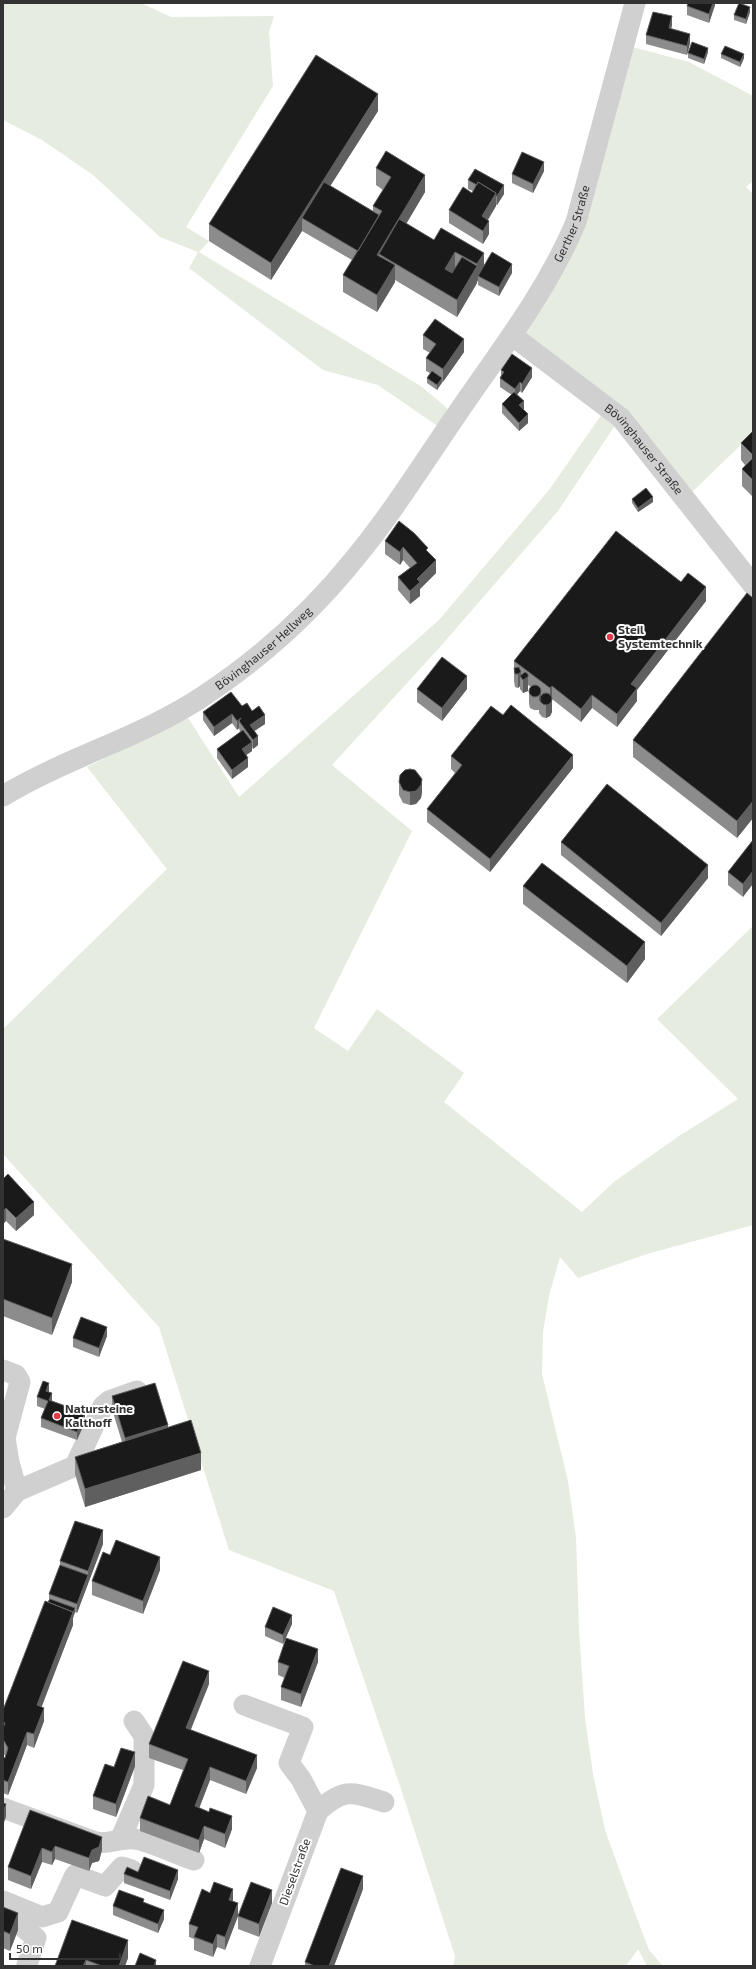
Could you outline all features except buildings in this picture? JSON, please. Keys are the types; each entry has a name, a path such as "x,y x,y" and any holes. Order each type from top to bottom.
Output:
{"street":[{"name":"Gerther Straße","path":"454,418 513,336 562,255 576,222 635,3"},
{"name":"Bövinghauser Straße","path":"513,336 619,416 753,585"},
{"name":"Bövinghauser Hellweg","path":"3,796 60,766 179,710 203,696 252,662 304,614 355,558 402,496 454,418"},
{"path":"3,1370 16,1375 20,1382 5,1438 9,1462 17,1491"},
{"path":"75,1466 103,1406 109,1401 137,1391"},
{"path":"3,1508 17,1491 75,1466 101,1457"},
{"path":"244,1705 303,1727 289,1763 301,1779 318,1811 328,1801 341,1794 355,1793 384,1802"},
{"path":"121,1838 144,1785 144,1736 134,1721"},
{"path":"3,1808 96,1842 104,1844 121,1838 136,1839 194,1860"},
{"name":"Dieselstraße","path":"260,1966 318,1811"},
{"path":"3,1902 42,1917 50,1916 58,1912 75,1875 105,1886 122,1867 132,1870"},
{"path":"3,1918 19,1924 36,1938 27,1965"}],"shaded area":[{"path":"3,3 141,3 171,17 274,16 269,32 273,86 186,227 209,241 199,252 422,387 447,408 447,416 439,427 378,385 323,370 189,268 198,252 160,237 93,175 42,140 3,120"},
{"path":"625,45 689,62 753,96 753,181 746,187 753,194 753,433 686,498 620,418 558,511 440,647 332,765 412,831 314,1028 348,1051 377,1009 464,1073 444,1102 582,1212 615,1181 679,1136 738,1099 657,1019 753,926 753,1225 647,1254 578,1278 560,1257 549,1296 543,1332 542,1374 568,1481 576,1537 579,1630 585,1718 593,1774 605,1830 632,1905 649,1950 663,1966 647,1966 638,1949 626,1966 453,1966 455,1956 402,1792 334,1591 229,1550 159,1327 3,1154 3,1029 167,869 87,767 188,718 239,797 439,620 549,490 604,411 514,335 549,282"}],"place":[{"name":"Steil Systemtechnik","path":"610,637"},
{"name":"Natursteine Kalthoff","path":"57,1416"}]}
